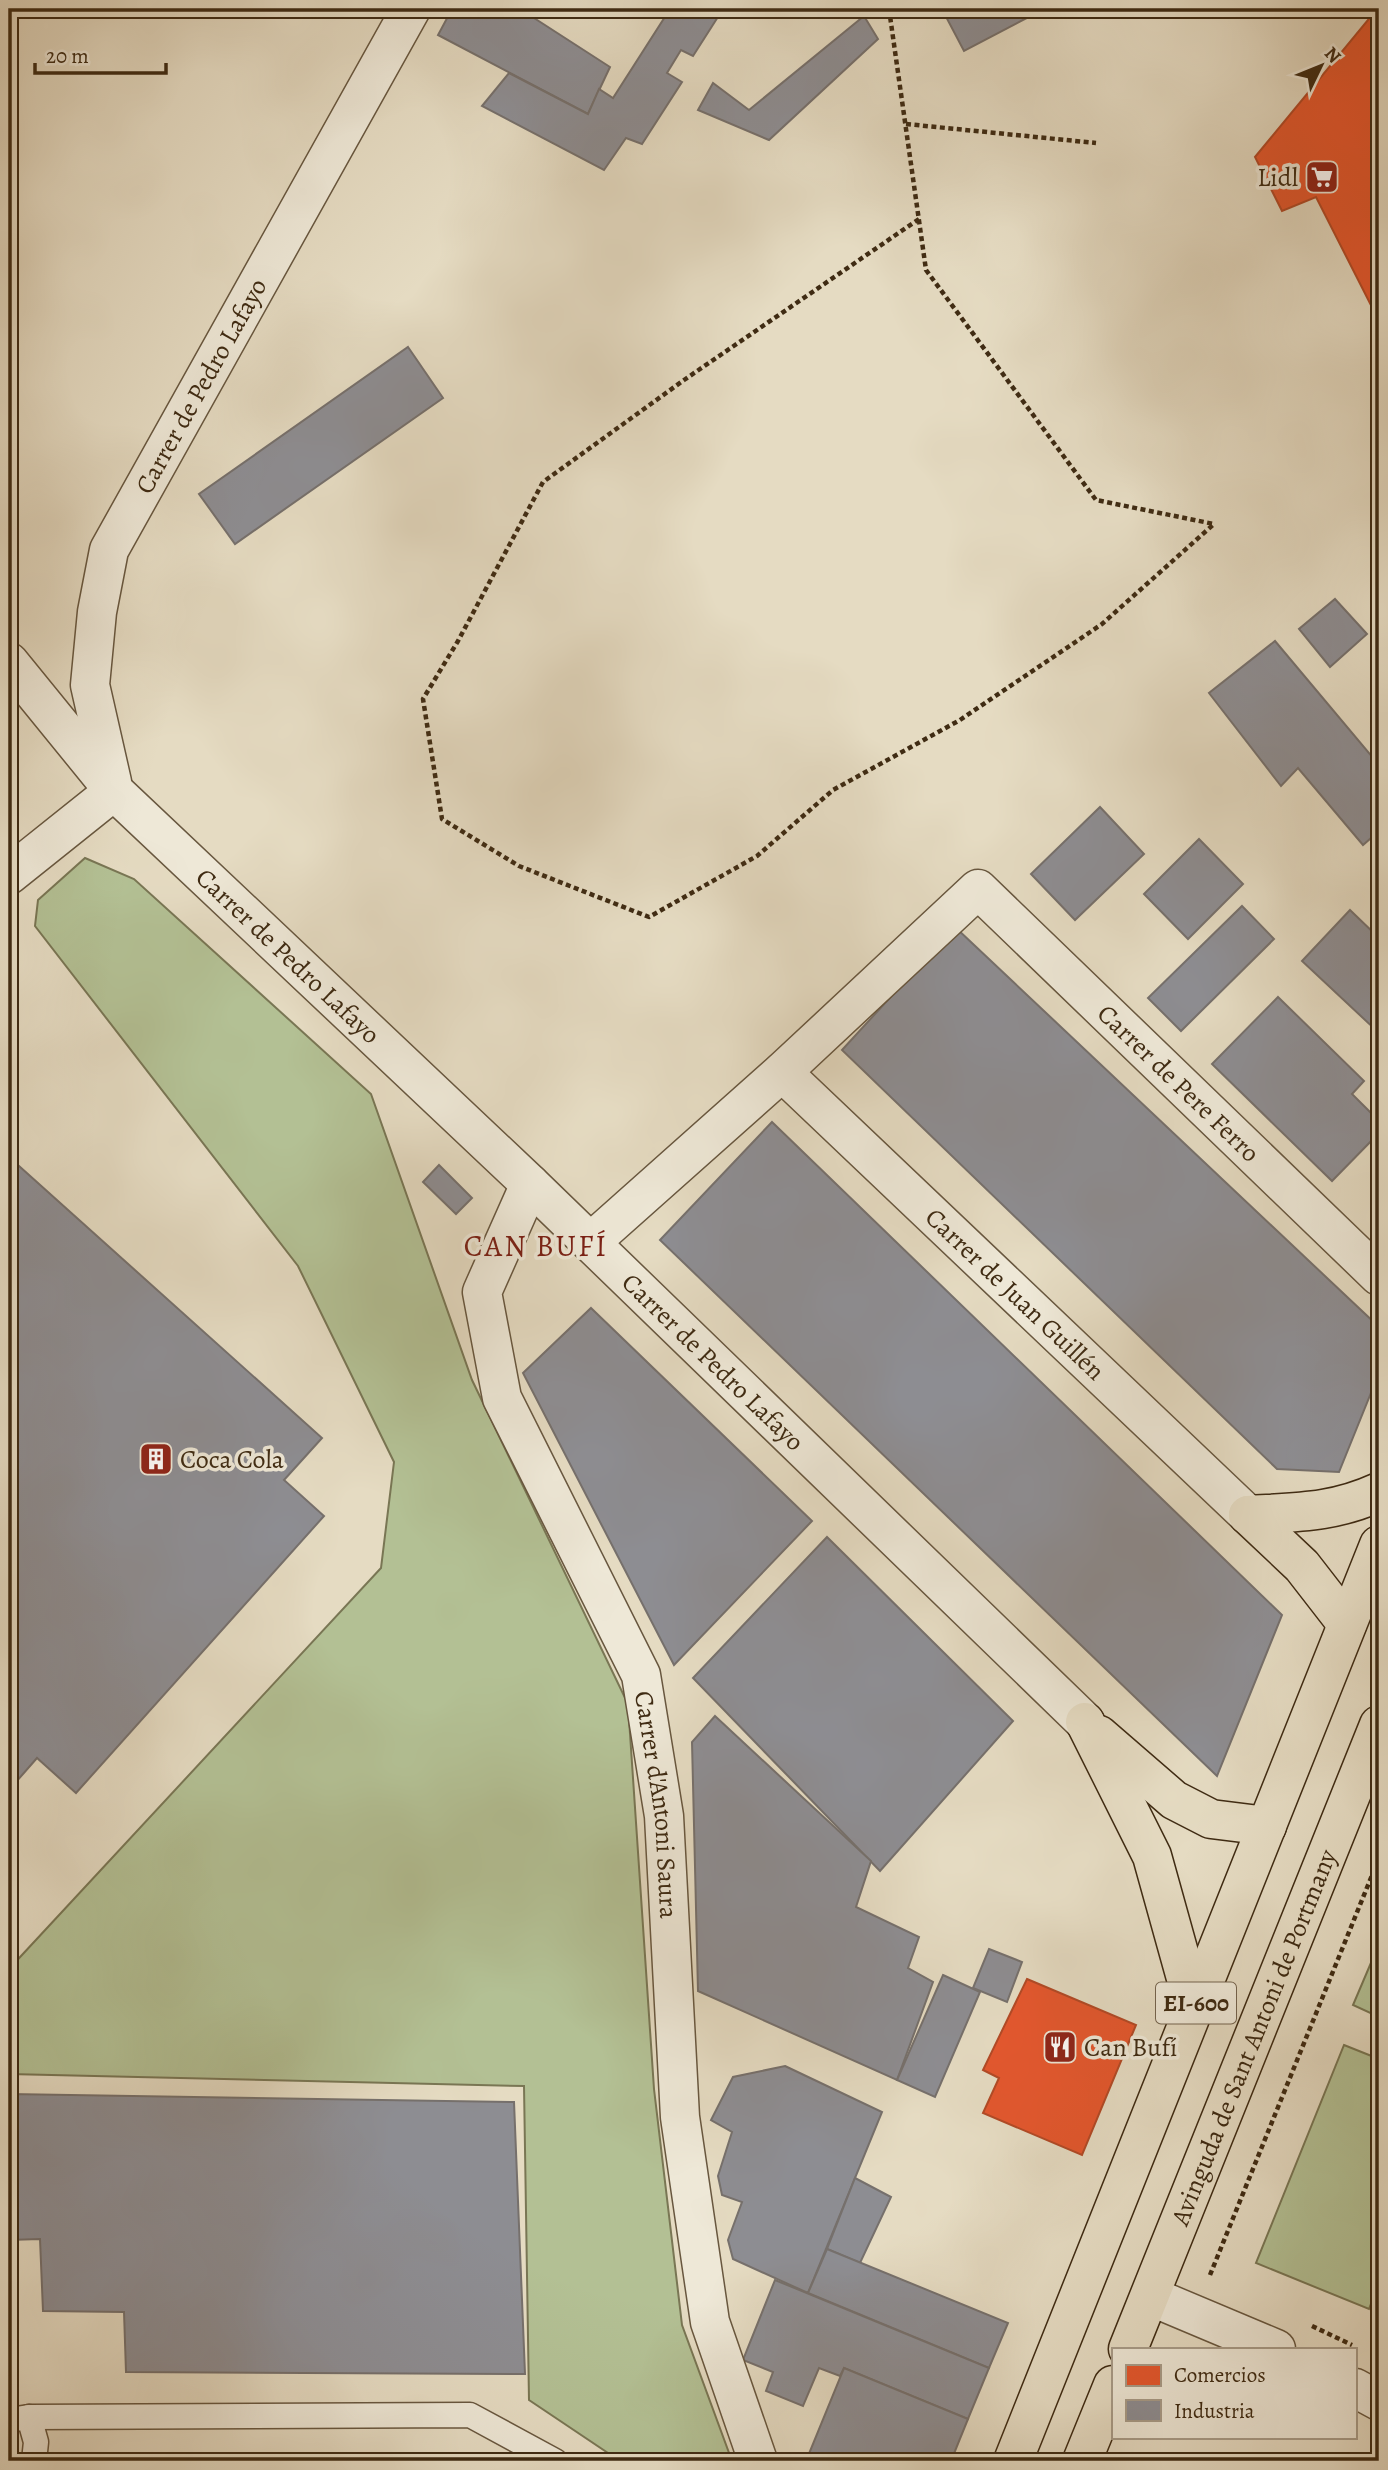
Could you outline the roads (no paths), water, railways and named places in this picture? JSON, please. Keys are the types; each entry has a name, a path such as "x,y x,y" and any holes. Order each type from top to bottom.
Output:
{"main road":[{"path":"1248,1515 1326,1510 1360,1501 1379,1492"},
{"path":"1248,1515 1302,1566 1347,1624"},
{"name":"EI-600","path":"1013,2461 1379,1545"},
{"path":"1085,1722 1174,1800 1211,1819 1267,1826"},
{"path":"1085,1722 1152,1856 1194,2007"},
{"name":"Avinguda de Sant Antoni de Portmany","path":"1128,2348 1379,1725"},
{"path":"1082,2461 1112,2387"}],"street":[{"name":"Carrer de Pedro Lafayo","path":"411,9 109,550 97,612 90,685 114,791 591,1242 1085,1722"},
{"path":"9,662 114,791 9,876"},
{"name":"Carrer de Pere Ferro","path":"782,1072 978,889 1379,1276"},
{"path":"591,1242 782,1072"},
{"name":"Carrer de Juan Guillén","path":"782,1072 1248,1515"},
{"name":"Carrer d'Antoni Saura","path":"530,1184 482,1292 502,1398 640,1675 664,1816 680,2117 710,2322 758,2461"},
{"path":"1150,2295 1274,2348"},
{"path":"1356,2389 1379,2401"}],"lane":[{"path":"19,2418 470,2415 555,2461"},
{"path":"19,2418 36,2442 34,2461"}],"place":[{"name":"Lidl","path":"1322,177"},
{"name":"Coca Cola","path":"156,1459"},
{"name":"Can Bufí","path":"1060,2047"}],"district":[{"name":"CAN BUFÍ","path":"536,1246"}]}
